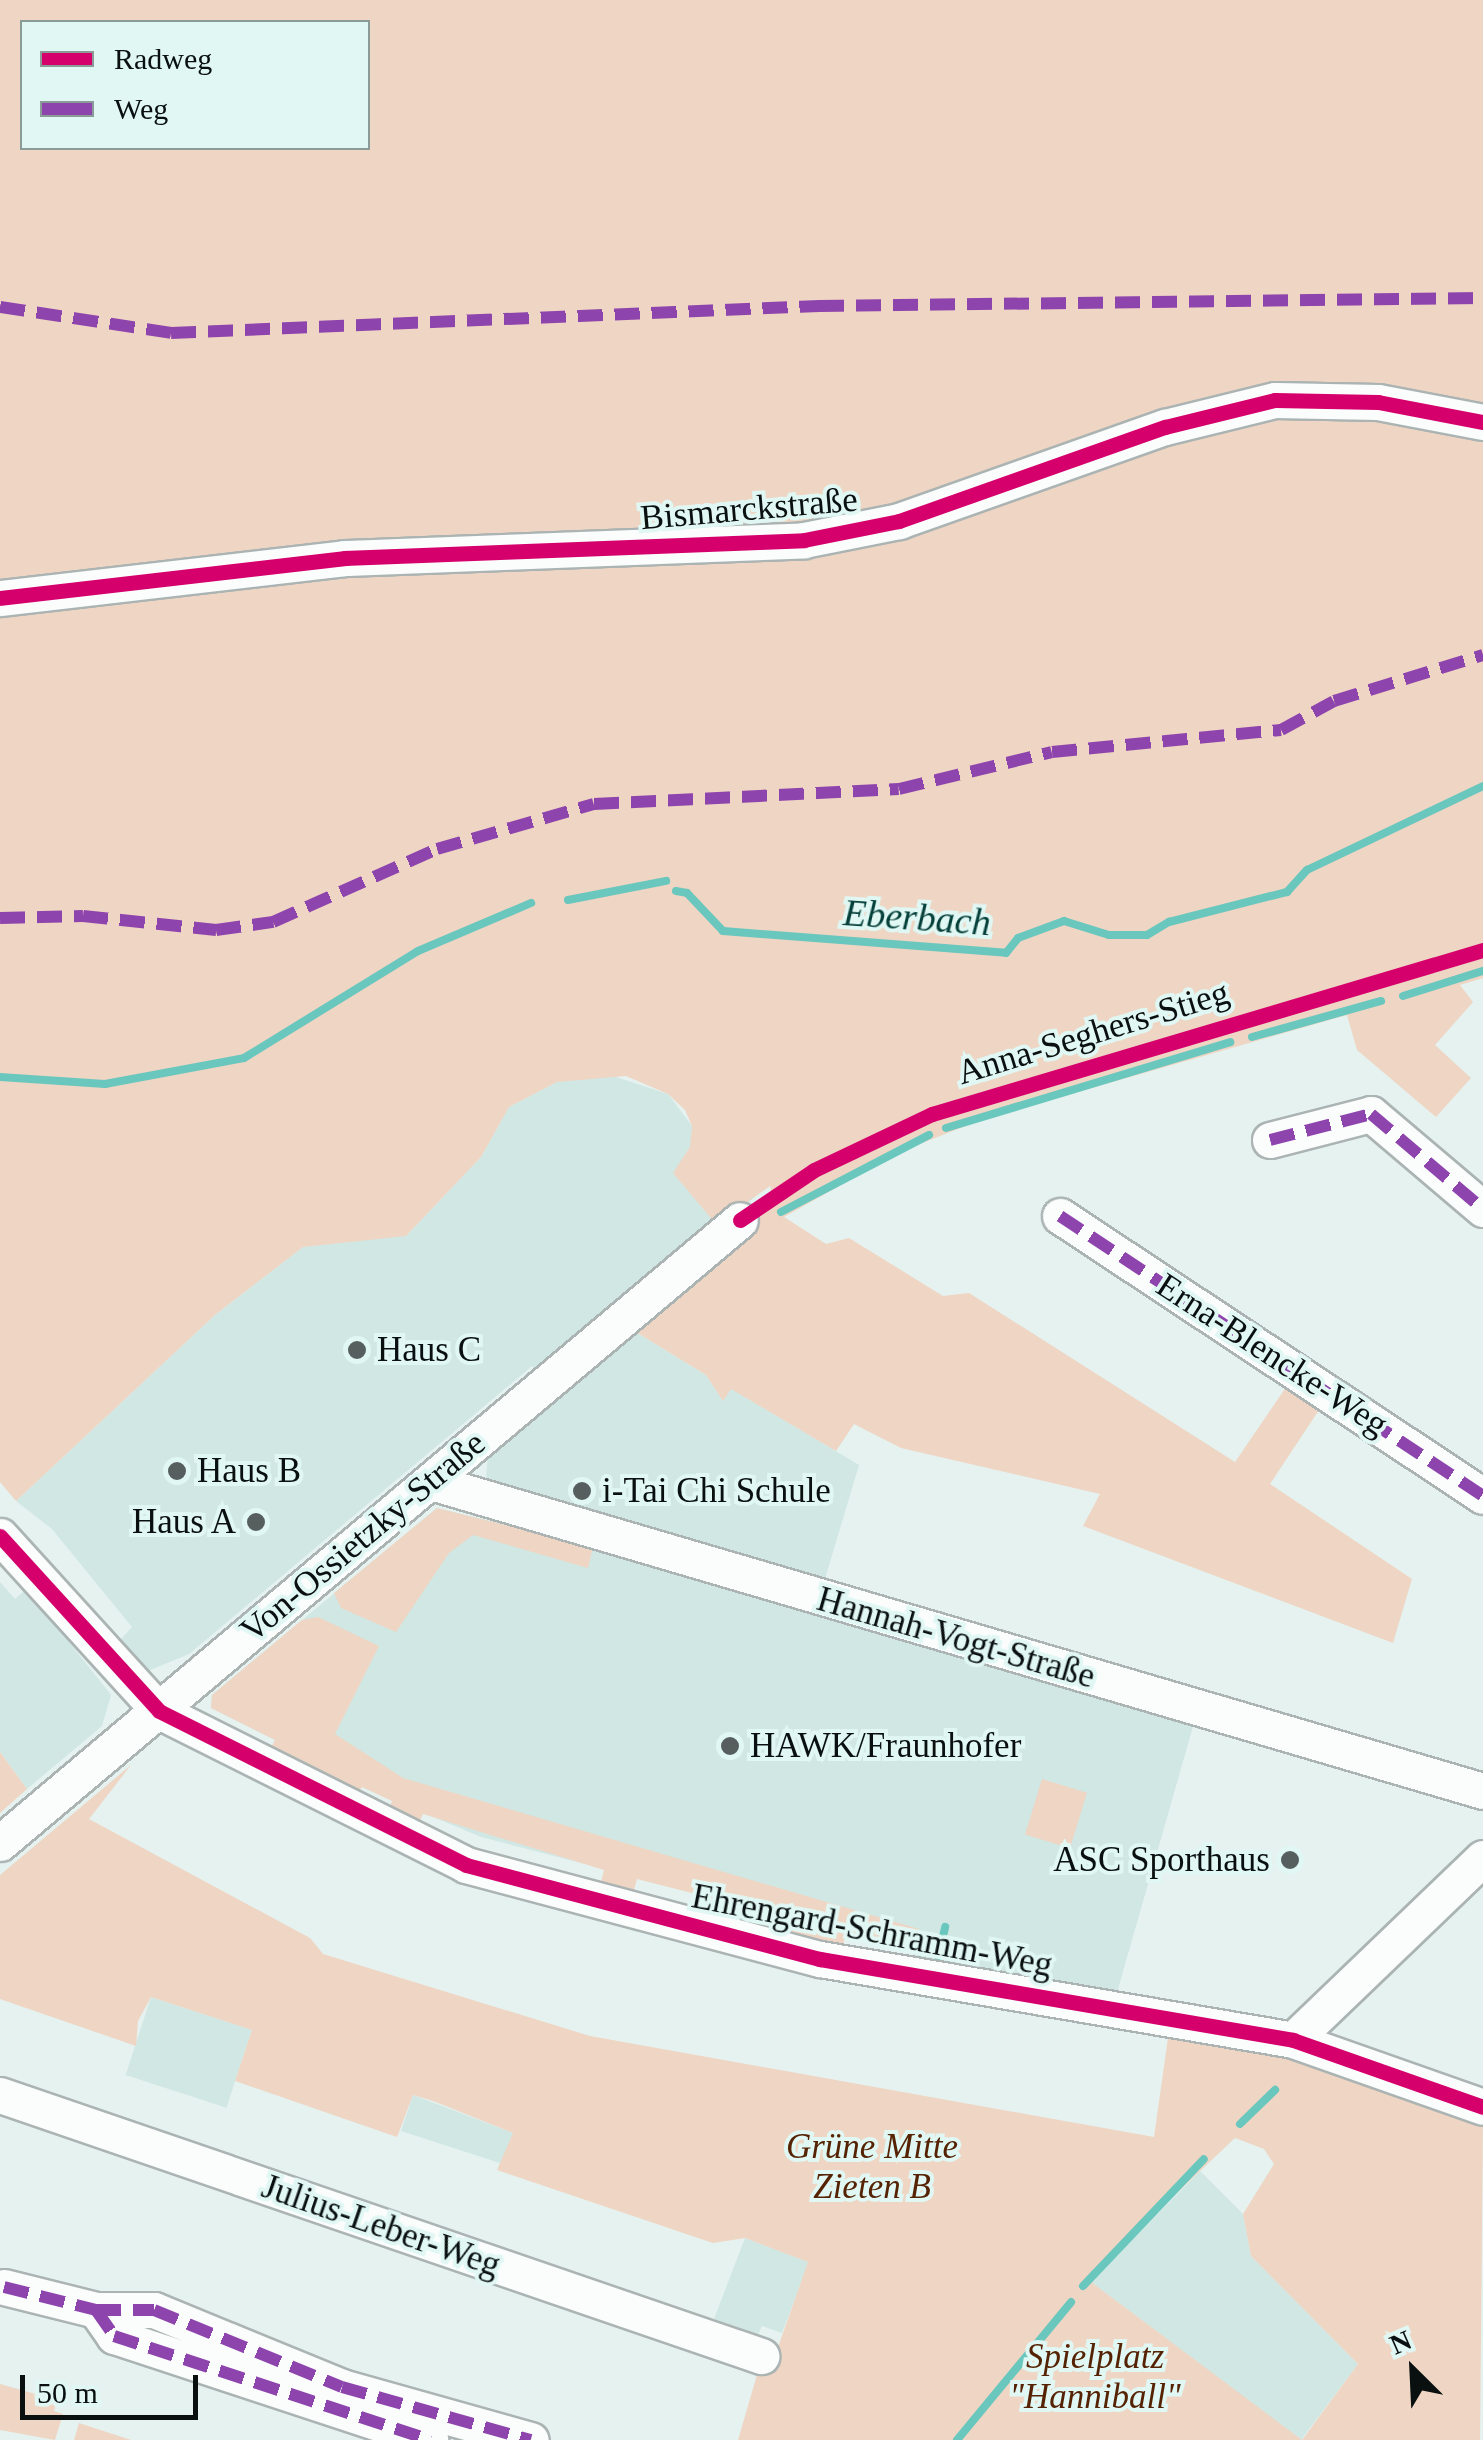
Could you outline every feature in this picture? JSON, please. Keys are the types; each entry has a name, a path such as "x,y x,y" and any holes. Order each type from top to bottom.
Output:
{"street":[{"name":"Bismarckstraße","path":"0,598 345,558 804,540 932,511 1165,427 1275,400 1378,402 1483,422"},
{"path":"1270,1140 1371,1114 1483,1209"},
{"name":"Erna-Blencke-Weg","path":"1060,1216 1483,1496"},
{"name":"Von-Ossietzky-Straße","path":"0,1843 740,1220"},
{"name":"Hannah-Vogt-Straße","path":"430,1482 1483,1791"},
{"path":"3,1533 159,1711"},
{"name":"Ehrengard-Schramm-Weg","path":"159,1711 407,1841 484,1870 820,1959 1293,2040 1483,2107"},
{"path":"1293,2040 1483,1858"},
{"name":"Julius-Leber-Weg","path":"0,2095 762,2356"},
{"path":"4,2287 96,2310 154,2310 430,2440"},
{"path":"338,2397 532,2440"}],"shaded area":[{"path":"607,1074 668,1094 692,1126 770,1185 538,1371 532,1366 189,1654 148,1671 121,1639 132,1627 52,1529 16,1501 215,1315 303,1247 407,1235 481,1157 509,1107 557,1082"},
{"path":"636,1332 706,1375 723,1400 731,1388 859,1465 824,1582 486,1479 488,1454"},
{"name":"HAWK/Fraunhofer","path":"437,1508 617,1552 1194,1723 1116,1996 913,1961 915,1943 845,1932 481,1837 362,1787 355,1797 275,1740 211,1708 212,1695"},
{"path":"0,1582 15,1599 27,1589 111,1695 102,1726 27,1789 0,1752"},
{"path":"151,1997 252,2030 226,2108 126,2075"},
{"path":"413,2095 513,2133 503,2164 401,2131"},
{"path":"1200,2171 1243,2214 1251,2256 1358,2364 1301,2440 1091,2282"},
{"path":"745,2238 809,2262 782,2333 762,2326 758,2335 714,2319"}],"green space":[{"path":"0,0 1483,0 1483,978 1460,985 1473,1002 1435,1045 1471,1078 1436,1117 1357,1050 1347,1015 983,1119 900,1152 784,1217 826,1244 849,1238 943,1296 969,1293 1235,1462 1291,1380 1325,1401 1270,1484 1412,1579 1393,1643 1083,1526 1100,1494 901,1448 854,1424 836,1451 731,1389 723,1401 706,1375 636,1332 774,1204 770,1186 716,1224 673,1173 690,1147 692,1126 685,1110 668,1094 626,1076 557,1082 509,1107 481,1157 406,1236 303,1247 215,1315 16,1501 0,1482"},
{"path":"437,1508 593,1547 588,1568 473,1535 449,1553 396,1632 341,1608 334,1593"},
{"path":"318,1617 379,1646 335,1734 403,1778 919,1929 915,1943 846,1932 842,1949 789,1940 793,1919 637,1879 631,1900 599,1890 604,1870 423,1814 415,1831 385,1819 392,1801 362,1787 355,1797 269,1752 275,1740 211,1708 212,1695 302,1620"},
{"path":"0,1752 27,1789 0,1813"},
{"path":"131,1765 89,1819 310,1938 323,1954 590,2036 1154,2137 1169,2031 1315,2062 1483,2118 1480,2440 1302,2440 738,2440 759,2368 770,2370 808,2262 745,2238 713,2243 497,2170 513,2133 433,2101 413,2095 397,2137 235,2081 252,2030 151,1997 138,2021 136,2046 0,1999 0,1875","holes":["1235,2138 1264,2149 1274,2164 1243,2214 1251,2256 1358,2364 1302,2440 1091,2282 1109,2257"]},
{"path":"1042,1779 1087,1793 1070,1848 1025,1834"},
{"path":"0,2384 57,2400 54,2411 63,2414 55,2440 0,2430"},
{"path":"79,2423 131,2440 74,2440"}],"waterway":[{"name":"Eberbach","path":"676,891 687,893 723,931 1006,953 1018,938 1064,921 1109,935 1147,935 1169,922 1287,892 1307,870 1483,786"},
{"name":"Eberbach","path":"568,900 666,881"},
{"name":"Eberbach","path":"0,1077 105,1084 244,1058 418,951 531,903"},
{"path":"1403,996 1483,971"},
{"path":"1252,1037 1381,1001"},
{"path":"946,1128 1230,1042"},
{"path":"781,1212 929,1135"},
{"path":"938,1956 945,1927"},
{"path":"1240,2124 1275,2090"},
{"path":"1083,2286 1204,2159"},
{"path":"957,2440 1071,2302"}],"marked path":[{"path":"0,307 171,333 819,306 1483,298"},
{"path":"0,918 83,916 216,930 273,922 437,849 594,804 899,789 1052,752 1281,730 1334,701 1483,655"},
{"path":"1270,1140 1371,1114 1483,1209"},
{"path":"1060,1216 1483,1496"},
{"path":"4,2287 96,2310 154,2310 342,2387 531,2440"},
{"path":"96,2310 114,2336 430,2440"}],"cycle path":[{"path":"0,598 345,558 804,540 899,521 1165,427 1275,400 1378,402 1483,422"},
{"name":"Anna-Seghers-Stieg","path":"740,1220 814,1170 932,1114 1483,950"},
{"path":"0,1536 159,1711 466,1865 820,1959 1293,2040 1483,2107"}],"place":[{"name":"Haus C","path":"357,1350"},
{"name":"Haus B","path":"177,1471"},
{"name":"i-Tai Chi Schule","path":"582,1491"},
{"name":"Haus A","path":"256,1522"},
{"name":"HAWK/Fraunhofer","path":"730,1746"},
{"name":"ASC Sporthaus","path":"1290,1860"}],"park label":[{"name":"Grüne Mitte Zieten B","path":"872,2167"},
{"name":"Spielplatz \"Hanniball\"","path":"1095,2377"}]}
